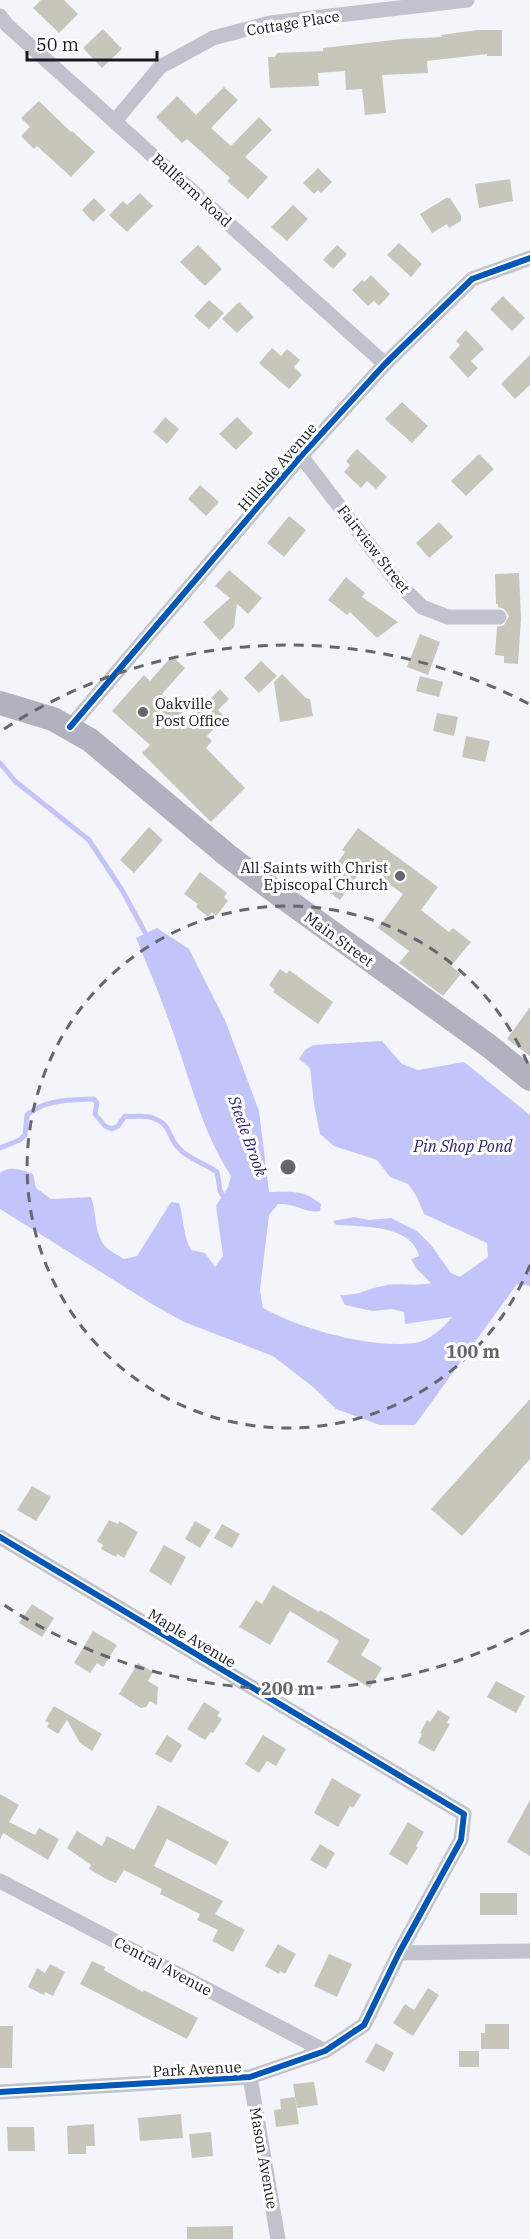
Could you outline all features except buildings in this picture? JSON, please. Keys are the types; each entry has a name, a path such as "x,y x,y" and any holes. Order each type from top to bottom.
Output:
{"main road":[{"name":"Main Street","path":"0,704 44,716 70,727 100,747 227,855 489,1046 530,1079"}],"street":[{"name":"Cottage Place","path":"115,120 160,67 213,38 270,23 467,0"},
{"name":"Ballfarm Road","path":"0,16 7,25 385,364"},
{"name":"Hillside Avenue","path":"70,727 301,456 385,364 472,279 530,258"},
{"name":"Fairview Street","path":"301,456 398,583 422,607 448,617 499,617"},
{"name":"Maple Avenue","path":"0,1537 464,1815"},
{"name":"Park Avenue","path":"0,2092 250,2078 325,2050 364,2025 399,1953 461,1840 464,1815"},
{"name":"Central Avenue","path":"0,1881 325,2050"},
{"path":"399,1953 530,1951"},
{"name":"Mason Avenue","path":"250,2078 278,2239"}],"water":[{"name":"Pin Shop Pond","path":"157,928 189,949 225,1020 259,1111 269,1192 302,1194 321,1204 320,1211 315,1212 278,1204 269,1215 260,1290 263,1308 297,1323 337,1336 397,1344 425,1340 440,1330 452,1317 405,1324 404,1312 392,1309 372,1311 345,1305 340,1295 389,1285 431,1283 416,1268 411,1259 419,1256 414,1246 406,1238 384,1229 336,1225 333,1221 354,1217 369,1220 391,1218 417,1231 431,1245 451,1273 460,1277 488,1257 487,1243 424,1214 417,1197 408,1184 390,1177 377,1160 334,1146 320,1134 310,1068 299,1059 305,1050 313,1045 382,1041 402,1064 418,1070 464,1062 530,1115 530,1286 517,1284 415,1425 380,1425 336,1409 313,1387 273,1356 184,1322 0,1209 0,1173 8,1169 33,1174 36,1188 51,1199 91,1197 101,1240 108,1249 124,1259 137,1256 171,1202 179,1203 186,1239 191,1250 205,1253 215,1267 223,1256 216,1206 228,1187 231,1176 207,1129 136,938"}],"waterway":[{"name":"Steele Brook","path":"0,763 15,781 89,840 122,890 148,938"},
{"path":"0,1148 20,1140 25,1135 27,1115 34,1110 59,1101 94,1099 97,1103 95,1114 105,1126 112,1129 118,1126 125,1116 149,1117 163,1124 181,1150 217,1172 220,1190 225,1200"}],"cycle path":[{"path":"70,727 301,456 385,364 472,279 530,258"},
{"path":"0,1537 464,1814 461,1840 399,1953 364,2025 325,2051 250,2077 0,2092"}],"place":[{"name":"Oakville Post Office","path":"143,712"},
{"name":"All Saints with Christ Episcopal Church","path":"400,876"}]}
